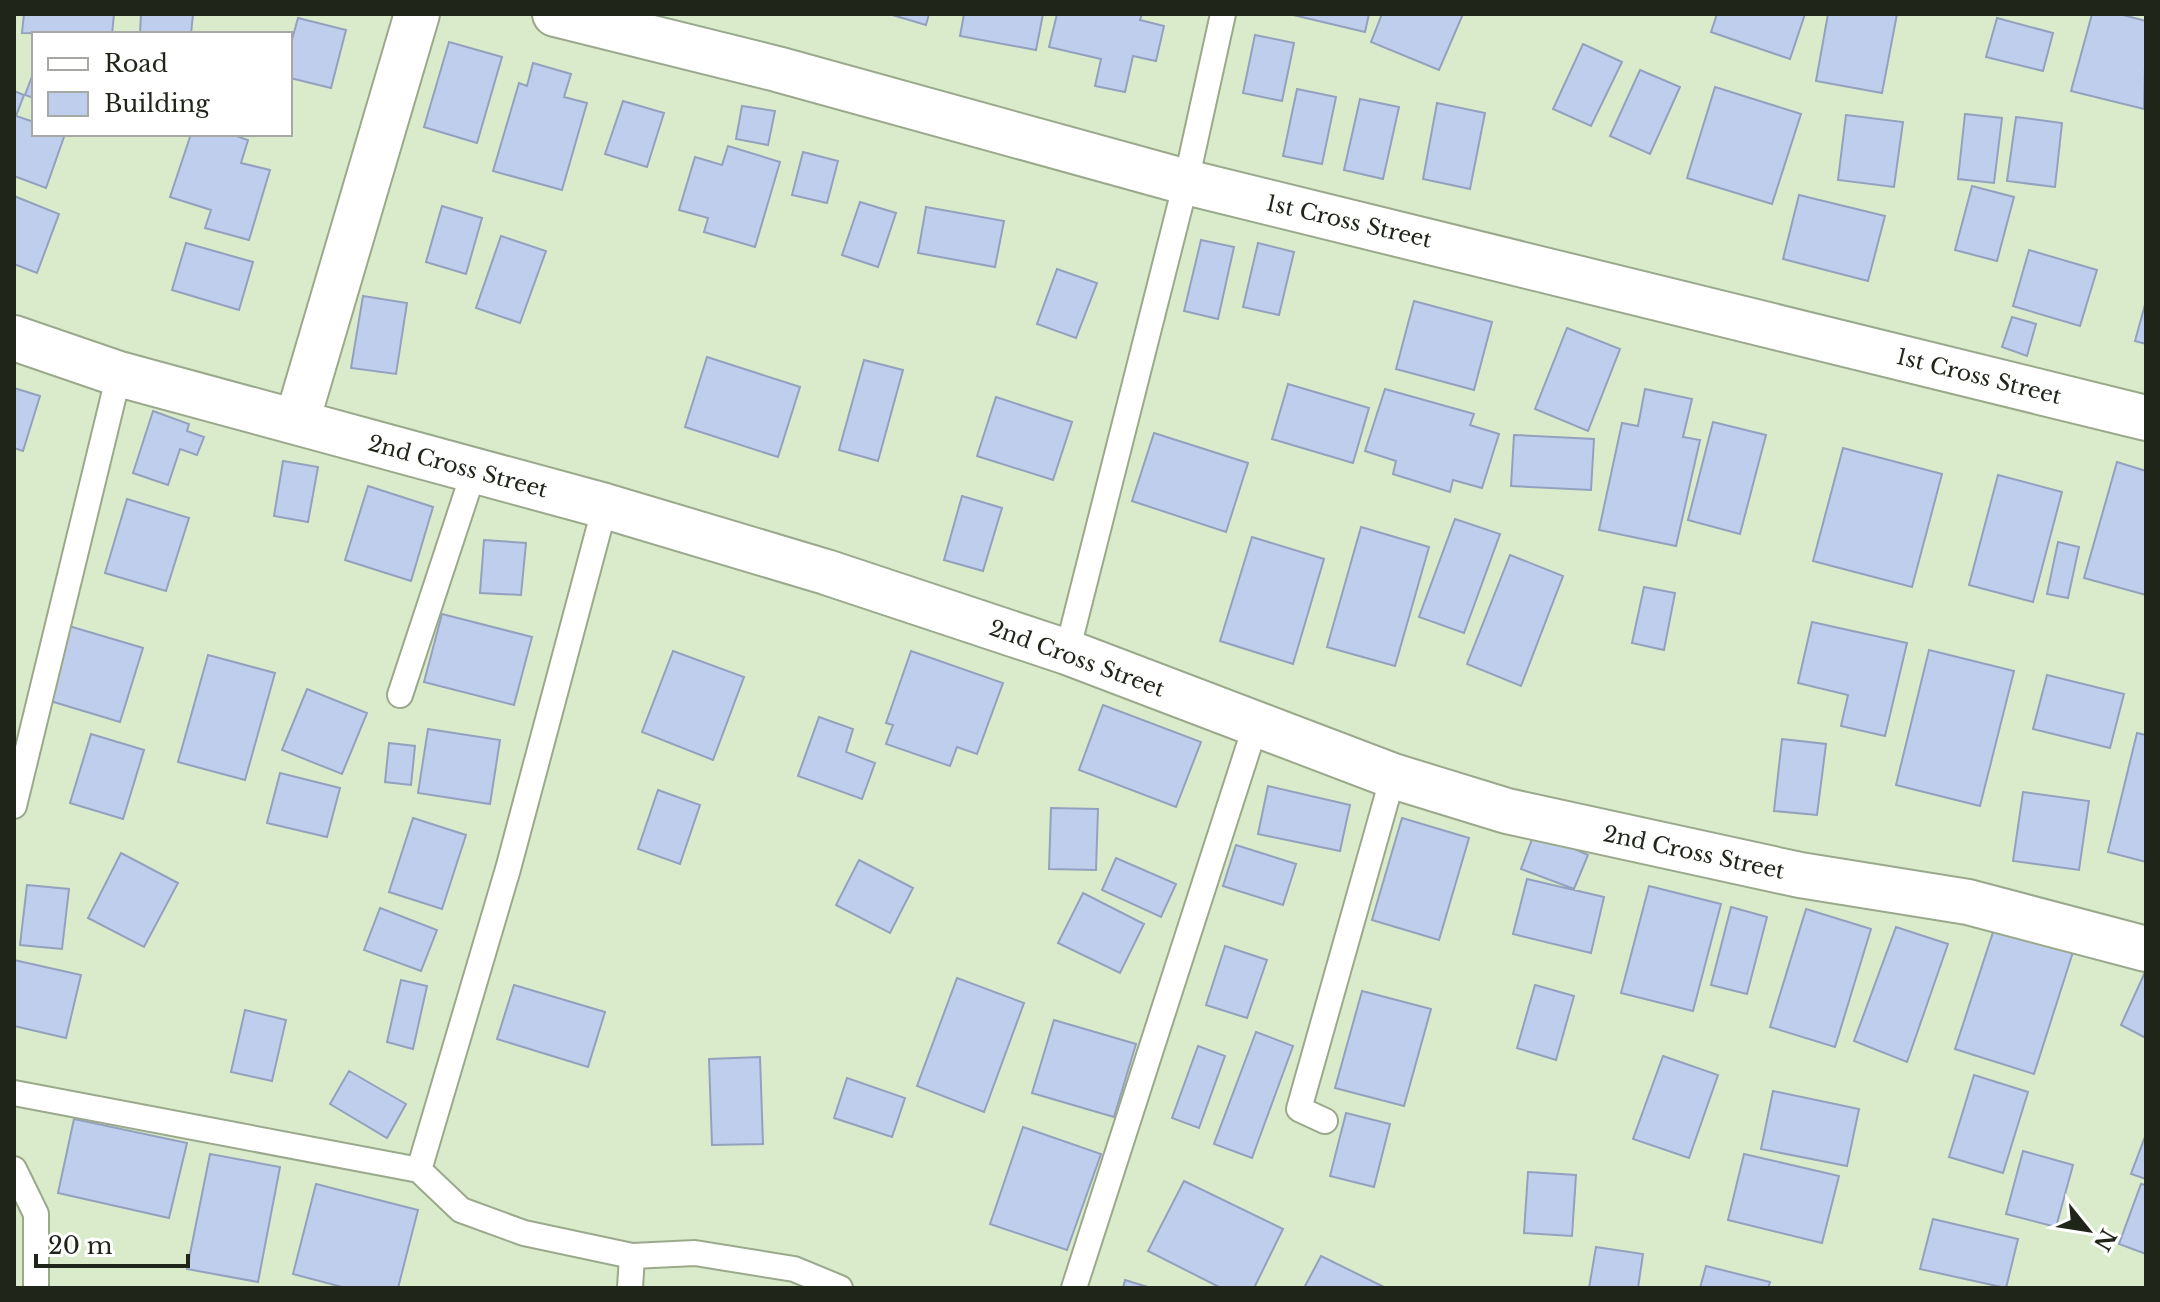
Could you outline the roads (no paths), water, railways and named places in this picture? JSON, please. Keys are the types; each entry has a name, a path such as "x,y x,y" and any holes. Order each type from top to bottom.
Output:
{"street":[{"path":"297,421 417,14"},
{"name":"1st Cross Street","path":"555,14 792,73 1186,182 2146,418"},
{"name":"2nd Cross Street","path":"14,338 119,374 605,506 826,572 1067,652 1393,776 1507,811 1800,875 1968,902 2146,949"}],"lane":[{"path":"1067,652 1186,182 1223,14"},
{"path":"14,806 23,725 119,374"},
{"path":"400,695 474,471"},
{"path":"419,1170 508,869 605,506"},
{"path":"1074,1288 1256,724"},
{"path":"1325,1121 1299,1109 1393,776"},
{"path":"14,1093 419,1170 461,1210 524,1233 632,1256 695,1253 794,1269 840,1288"},
{"path":"14,1169 36,1214 36,1288"},
{"path":"630,1288 632,1256"}]}
